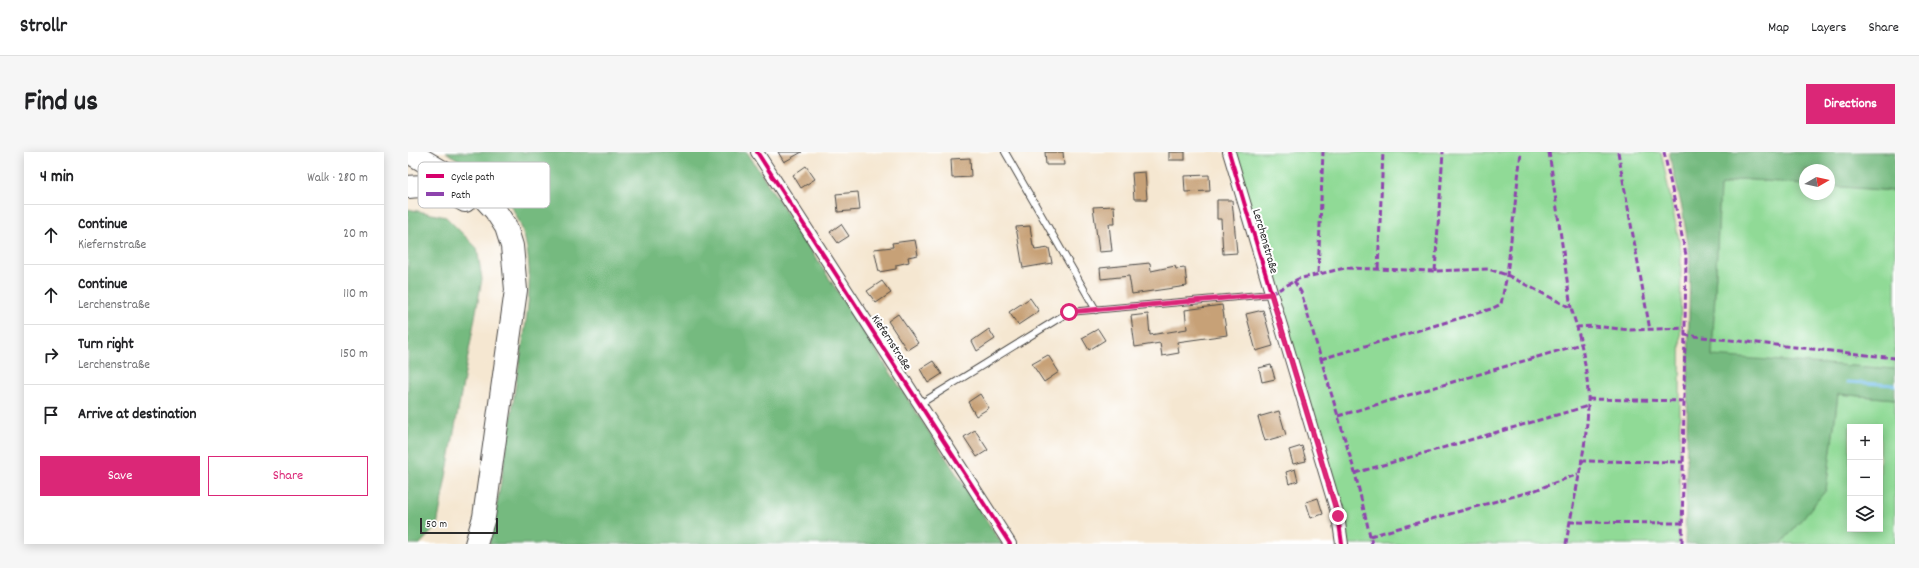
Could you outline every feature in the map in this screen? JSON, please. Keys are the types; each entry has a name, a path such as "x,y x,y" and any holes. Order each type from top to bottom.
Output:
{"highway":[{"path":"409,152 426,162"},
{"path":"408,187 418,186"},
{"path":"462,544 472,515 503,289 499,248 493,232 476,208"},
{"path":"476,544 484,517 516,290 512,246 506,227 493,208"}],"street":[{"name":"Kiefernstraße","path":"757,152 1010,544"},
{"name":"Lerchenstraße","path":"1229,152 1338,516 1342,544"}],"lane":[{"path":"1006,152 1096,310"},
{"path":"920,404 1069,312 1271,294"}],"green space":[{"path":"446,152 747,152 1002,544 489,544 504,466 526,325 528,303 528,259 525,238 512,208 550,208 550,162 462,162"},
{"path":"1233,152 1661,152 1681,250 1679,544 1346,544"},
{"path":"1669,152 1895,152 1895,191 1835,186 1835,164 1799,164 1799,184 1740,179 1720,186 1712,356 1895,369 1895,399 1838,394 1826,490 1781,544 1685,544 1690,257 1682,208"},
{"path":"1740,179 1799,184 1799,200 1835,200 1835,186 1895,191 1895,369 1712,357 1720,186"},
{"path":"408,209 446,217 477,248 482,279 437,526 420,544 408,544"},
{"path":"1838,394 1895,399 1895,544 1781,544 1826,490"}],"building":[{"path":"778,152 802,152 784,162"},
{"path":"1045,152 1063,152 1064,165 1046,165"},
{"path":"1169,152 1185,152 1185,160 1169,160"},
{"path":"970,158 971,177 952,178 951,159"},
{"path":"806,166 815,179 801,188 793,175"},
{"path":"1145,172 1147,199 1134,199 1132,173"},
{"path":"1209,175 1210,191 1185,192 1184,176"},
{"path":"858,192 860,210 838,212 836,194"},
{"path":"1217,200 1232,200 1237,253 1223,254 1221,219 1217,219"},
{"path":"1114,206 1115,224 1109,224 1112,251 1099,252 1093,207"},
{"path":"841,224 849,236 838,243 830,232"},
{"path":"1030,226 1035,250 1049,248 1052,263 1023,268 1016,227"},
{"path":"915,240 918,255 908,257 909,262 896,265 896,269 879,272 874,249 893,247 892,243"},
{"path":"1150,263 1151,271 1175,266 1176,269 1185,268 1187,286 1132,294 1129,276 1101,279 1100,268"},
{"path":"882,281 891,293 876,303 867,291"},
{"path":"1030,298 1039,311 1018,325 1009,312"},
{"path":"1222,305 1227,335 1177,342 1179,353 1162,356 1160,343 1135,347 1131,316 1148,314 1150,335 1187,329 1185,310"},
{"path":"1263,310 1273,346 1256,351 1246,314"},
{"path":"898,314 918,343 907,350 888,321"},
{"path":"989,329 995,339 977,351 972,341"},
{"path":"1098,329 1105,340 1089,350 1082,338"},
{"path":"1048,355 1059,372 1044,382 1032,364"},
{"path":"933,361 942,374 928,383 920,369"},
{"path":"1271,365 1275,379 1262,382 1259,368"},
{"path":"980,394 989,408 976,416 968,402"},
{"path":"1279,411 1286,435 1265,441 1258,417"},
{"path":"975,430 988,450 977,457 964,437"},
{"path":"1302,446 1306,461 1293,464 1289,450"},
{"path":"1295,469 1298,481 1289,484 1286,472"},
{"path":"1318,498 1323,514 1311,518 1306,502"}],"waterway":[{"path":"1847,382 1895,385"}],"marked path":[{"path":"1318,273 1323,152"},
{"path":"1378,269 1383,152"},
{"path":"1435,271 1443,152"},
{"path":"1321,359 1491,309 1501,304 1507,275 1521,152"},
{"path":"1549,152 1571,308"},
{"path":"1618,152 1650,330"},
{"path":"1664,152 1686,255 1682,544"},
{"path":"1271,294 1298,279 1345,268 1435,271 1488,269 1507,275 1571,308 1577,327 1594,326 1630,330 1685,328"},
{"path":"1294,281 1301,292 1355,473 1372,544"},
{"path":"1566,544 1585,439 1588,405 1588,386 1577,327"},
{"path":"1684,335 1895,358"},
{"path":"1338,416 1581,344"},
{"path":"1588,399 1684,401"},
{"path":"1355,473 1588,406"},
{"path":"1580,461 1683,462"},
{"path":"1370,536 1533,491 1578,474"},
{"path":"1569,522 1682,523"}],"cycle path":[{"path":"757,152 1010,544"},
{"path":"1229,152 1338,516 1342,544"}],"route":[{"path":"1069,312 1271,294 1338,516"}]}
